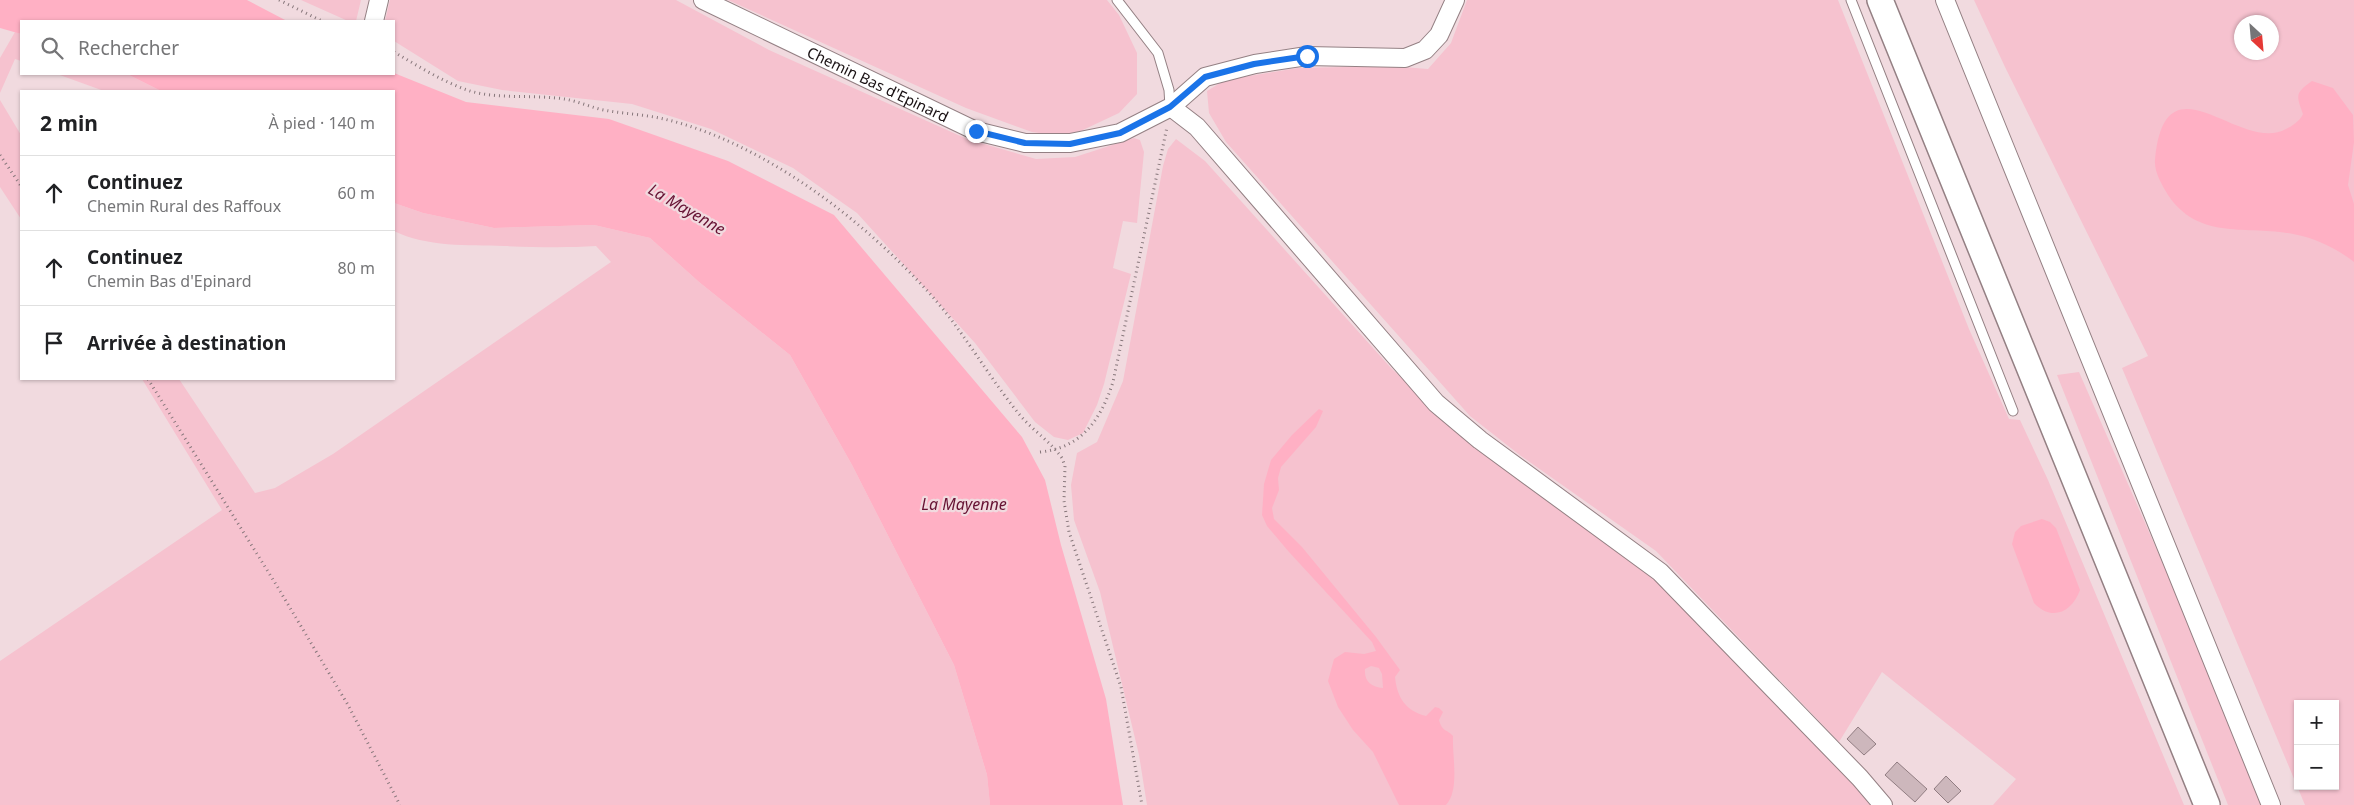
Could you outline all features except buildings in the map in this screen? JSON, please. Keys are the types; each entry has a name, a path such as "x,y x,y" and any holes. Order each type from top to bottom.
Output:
{"main road":[{"path":"1880,0 2207,805"}],"street":[{"path":"374,20 379,0"},
{"name":"Chemin Bas d'Epinard","path":"703,0 976,131 1025,143 1070,144 1120,133 1170,107 1205,77 1254,64 1307,56 1405,58 1425,50 1439,35 1455,0"},
{"path":"1945,0 2271,805"},
{"path":"1170,107 1197,127 1436,403 1480,440 1660,572 1884,805"}],"lane":[{"path":"1117,0 1158,54 1170,90 1170,107"},
{"path":"1851,0 2013,411"}],"path":[{"path":"279,0 320,20"},
{"path":"395,53 452,84 473,92 556,98 576,101 600,109 662,118 690,126 743,148 780,169 850,218 931,295 1020,416 1056,450 1065,466 1064,501 1069,532 1121,687 1142,805"},
{"path":"1040,452 1069,446 1083,436 1106,404 1113,382 1170,107"},
{"path":"0,154 20,184"},
{"path":"149,380 278,586 343,696 400,805"}],"shaded area":[{"path":"301,0 361,0 356,20 346,20"},
{"path":"390,0 676,0 769,50 967,139 1036,159 1075,157 1134,138 1140,140 1144,152 1137,223 1123,221 1113,268 1131,274 1104,384 1097,405 1083,433 1068,440 1054,437 1035,422 975,343 857,213 793,168 711,129 632,104 502,90 458,81 395,42 395,20 385,20"},
{"path":"728,0 1107,0 1119,15 1137,53 1137,94 1119,113 1068,137 1032,132 966,108"},
{"path":"1467,0 1838,0 1969,329 2009,419 2020,420 2048,480 2184,805 1993,805 2016,779 1882,672 1839,742 1656,551 1521,456 1470,416 1226,142 1209,113 1207,91 1225,80 1298,68 1390,66 1428,69 1451,43"},
{"path":"1974,0 2354,0 2354,805 2305,805 2299,790 2339,790 2339,700 2294,700 2294,779 2122,368 2148,356 2005,67"},
{"path":"15,32 20,34 20,61 15,59 0,93 0,58"},
{"path":"60,75 129,75 159,90 101,90"},
{"path":"0,100 20,133 20,217 0,187"},
{"path":"1176,139 1205,161 1391,368 1459,432 1634,561 1680,598 1877,805 1147,805 1139,755 1100,592 1074,520 1071,485 1077,453 1097,442 1123,381 1163,166 1168,149"},
{"path":"395,203 423,213 494,228 594,225 650,238 699,282 790,355 852,465 954,665 987,775 990,805 0,805 0,661 222,510 143,380 180,380 255,493 275,488 333,454 611,262 596,246 462,245 433,243 395,231"},
{"path":"2079,372 2198,644 2262,805 2228,805 2057,375"}],"water":[{"path":"0,0 247,0 285,20 20,20 20,34 0,28"},
{"name":"La Mayenne","path":"395,73 466,102 609,119 728,161 834,215 1022,437 1045,480 1061,545 1106,699 1123,805 990,805 987,775 954,665 852,465 790,355 699,282 650,238 594,225 494,228 423,213 395,203 395,90 159,90 129,75 395,75"},
{"path":"2312,81 2333,88 2353,115 2354,142 2348,185 2354,204 2354,262 2325,244 2309,238 2293,234 2224,228 2194,219 2180,210 2168,195 2156,169 2155,160 2162,128 2173,113 2189,109 2207,113 2248,129 2268,133 2286,129 2300,119 2303,114 2298,95"},
{"path":"1319,409 1323,411 1316,427 1281,467 1278,478 1279,490 1272,508 1274,519 1302,547 1376,637 1400,670 1395,677 1396,684 1400,697 1408,707 1426,716 1435,707 1443,712 1439,720 1440,724 1453,736 1454,782 1453,791 1446,805 1399,805 1373,752 1353,730 1338,707 1328,681 1334,659 1345,652 1364,654 1376,651 1372,642 1267,526 1262,515 1264,484 1271,460 1292,435","holes":["1371,666 1379,668 1382,674 1383,688 1369,683 1365,673 1365,669"]},
{"path":"2042,519 2050,522 2056,528 2080,590 2072,604 2061,612 2048,612 2034,603 2012,544 2015,532 2021,526"}],"route":[{"path":"976,131 1025,143 1070,144 1120,133 1170,107 1205,77 1254,64 1307,56"}]}
